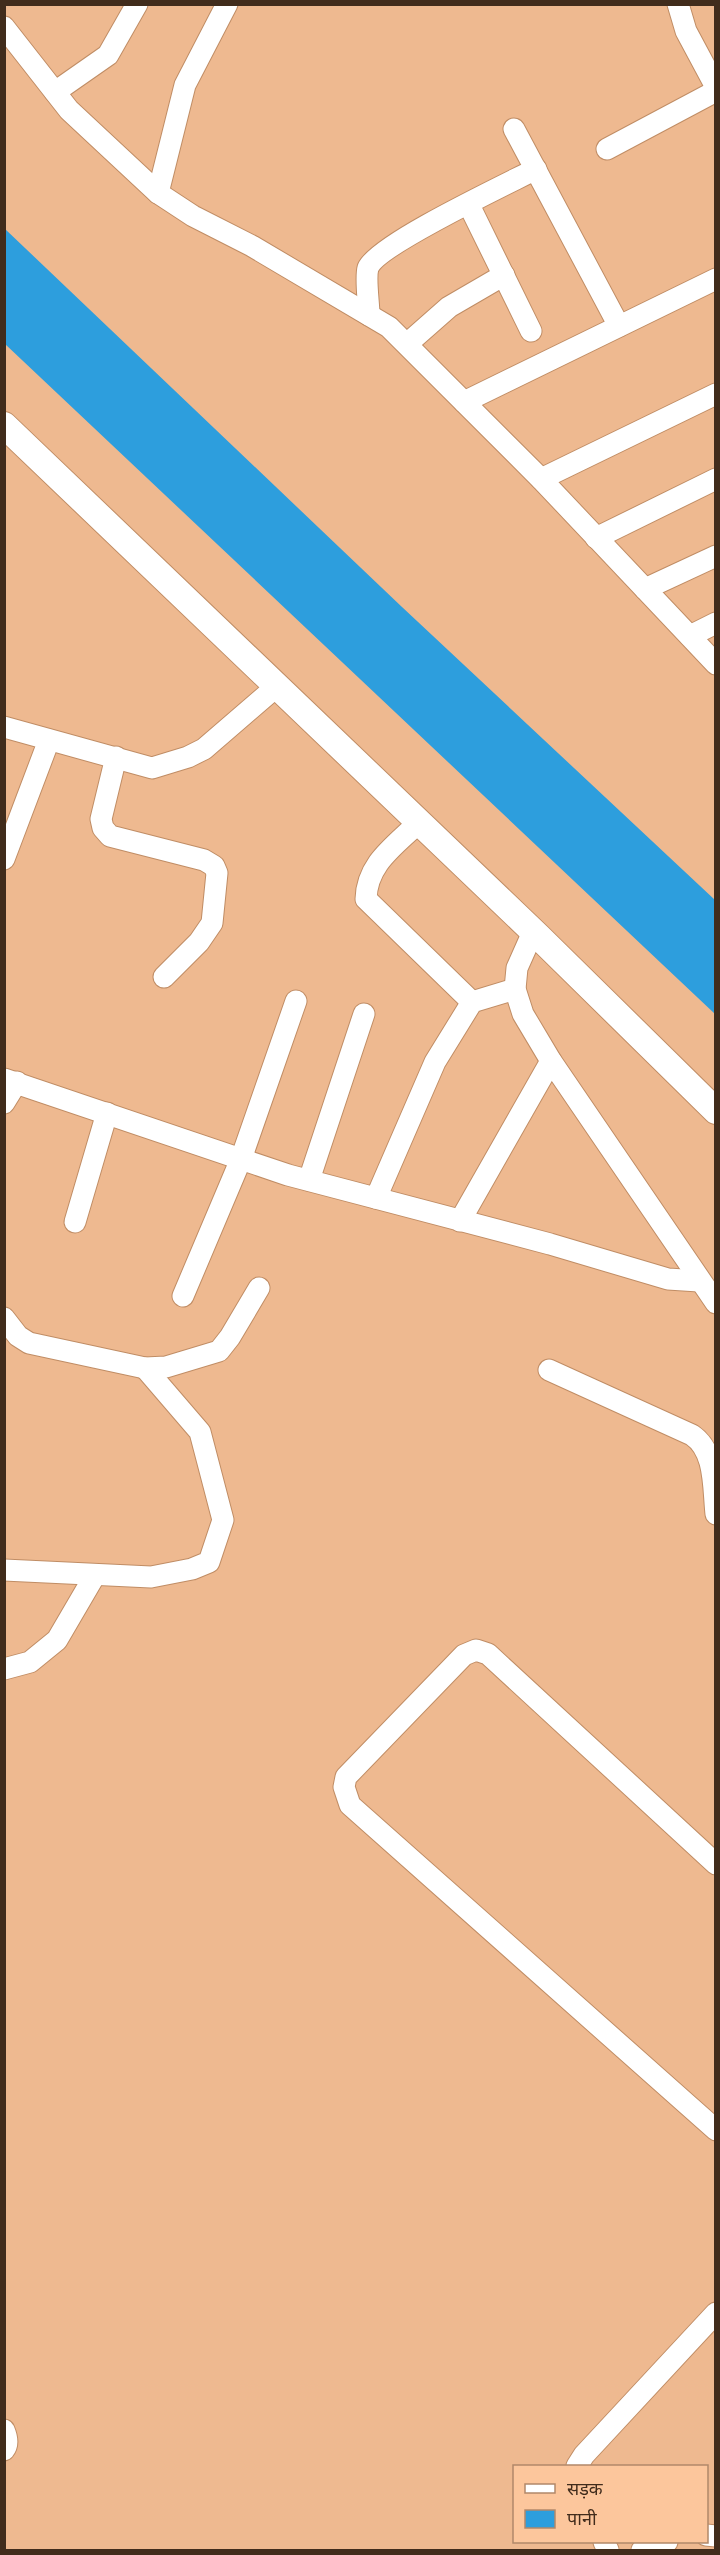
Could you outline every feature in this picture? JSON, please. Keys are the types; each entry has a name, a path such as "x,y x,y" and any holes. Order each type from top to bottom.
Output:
{"street":[{"path":"55,92 108,55 136,4"},
{"path":"158,193 185,85 227,4"},
{"path":"607,149 716,89 686,31 678,4"},
{"path":"4,27 69,110 158,193 193,216 252,246 389,327 541,479 716,664"},
{"path":"514,129 619,326"},
{"path":"369,315 368,268 379,255 406,238 536,169"},
{"path":"469,205 531,331"},
{"path":"407,344 449,307 504,275"},
{"path":"464,402 716,279"},
{"path":"541,479 716,394"},
{"path":"4,425 419,822 716,1112"},
{"path":"596,538 716,479"},
{"path":"645,589 716,556"},
{"path":"690,636 716,623"},
{"path":"4,727 152,768 188,757 204,749 277,686"},
{"path":"4,859 49,740"},
{"path":"116,758 101,819 103,828 110,836 204,860 214,866 218,873 212,923 199,942 165,977"},
{"path":"419,822 372,869 366,886 366,899 472,1002"},
{"path":"533,932 517,968 515,989 523,1014 550,1061 716,1303"},
{"path":"376,1198 435,1062 472,1002 515,989"},
{"path":"183,1296 241,1159 296,1001"},
{"path":"309,1180 364,1014"},
{"path":"460,1221 550,1061"},
{"path":"4,1102 11,1081 309,1180 668,1279 699,1281"},
{"path":"75,1222 107,1113"},
{"path":"4,1318 18,1336 29,1343 145,1368 166,1367 219,1352 259,1288"},
{"path":"4,1570 151,1577 192,1569 209,1562 223,1520 200,1432 145,1368"},
{"path":"549,1370 692,1435 702,1442 710,1461 716,1514"},
{"path":"4,1669 30,1662 57,1640 94,1575"},
{"path":"716,1864 488,1654 476,1650 464,1655 346,1777 344,1787 350,1805 716,2130"},
{"path":"579,2465 584,2455 716,2313"},
{"path":"4,2430 7,2446 4,2450"},
{"path":"642,2550 661,2543"}],"water":[{"path":"4,228 402,607 715,900 715,1014 5,344"}]}
